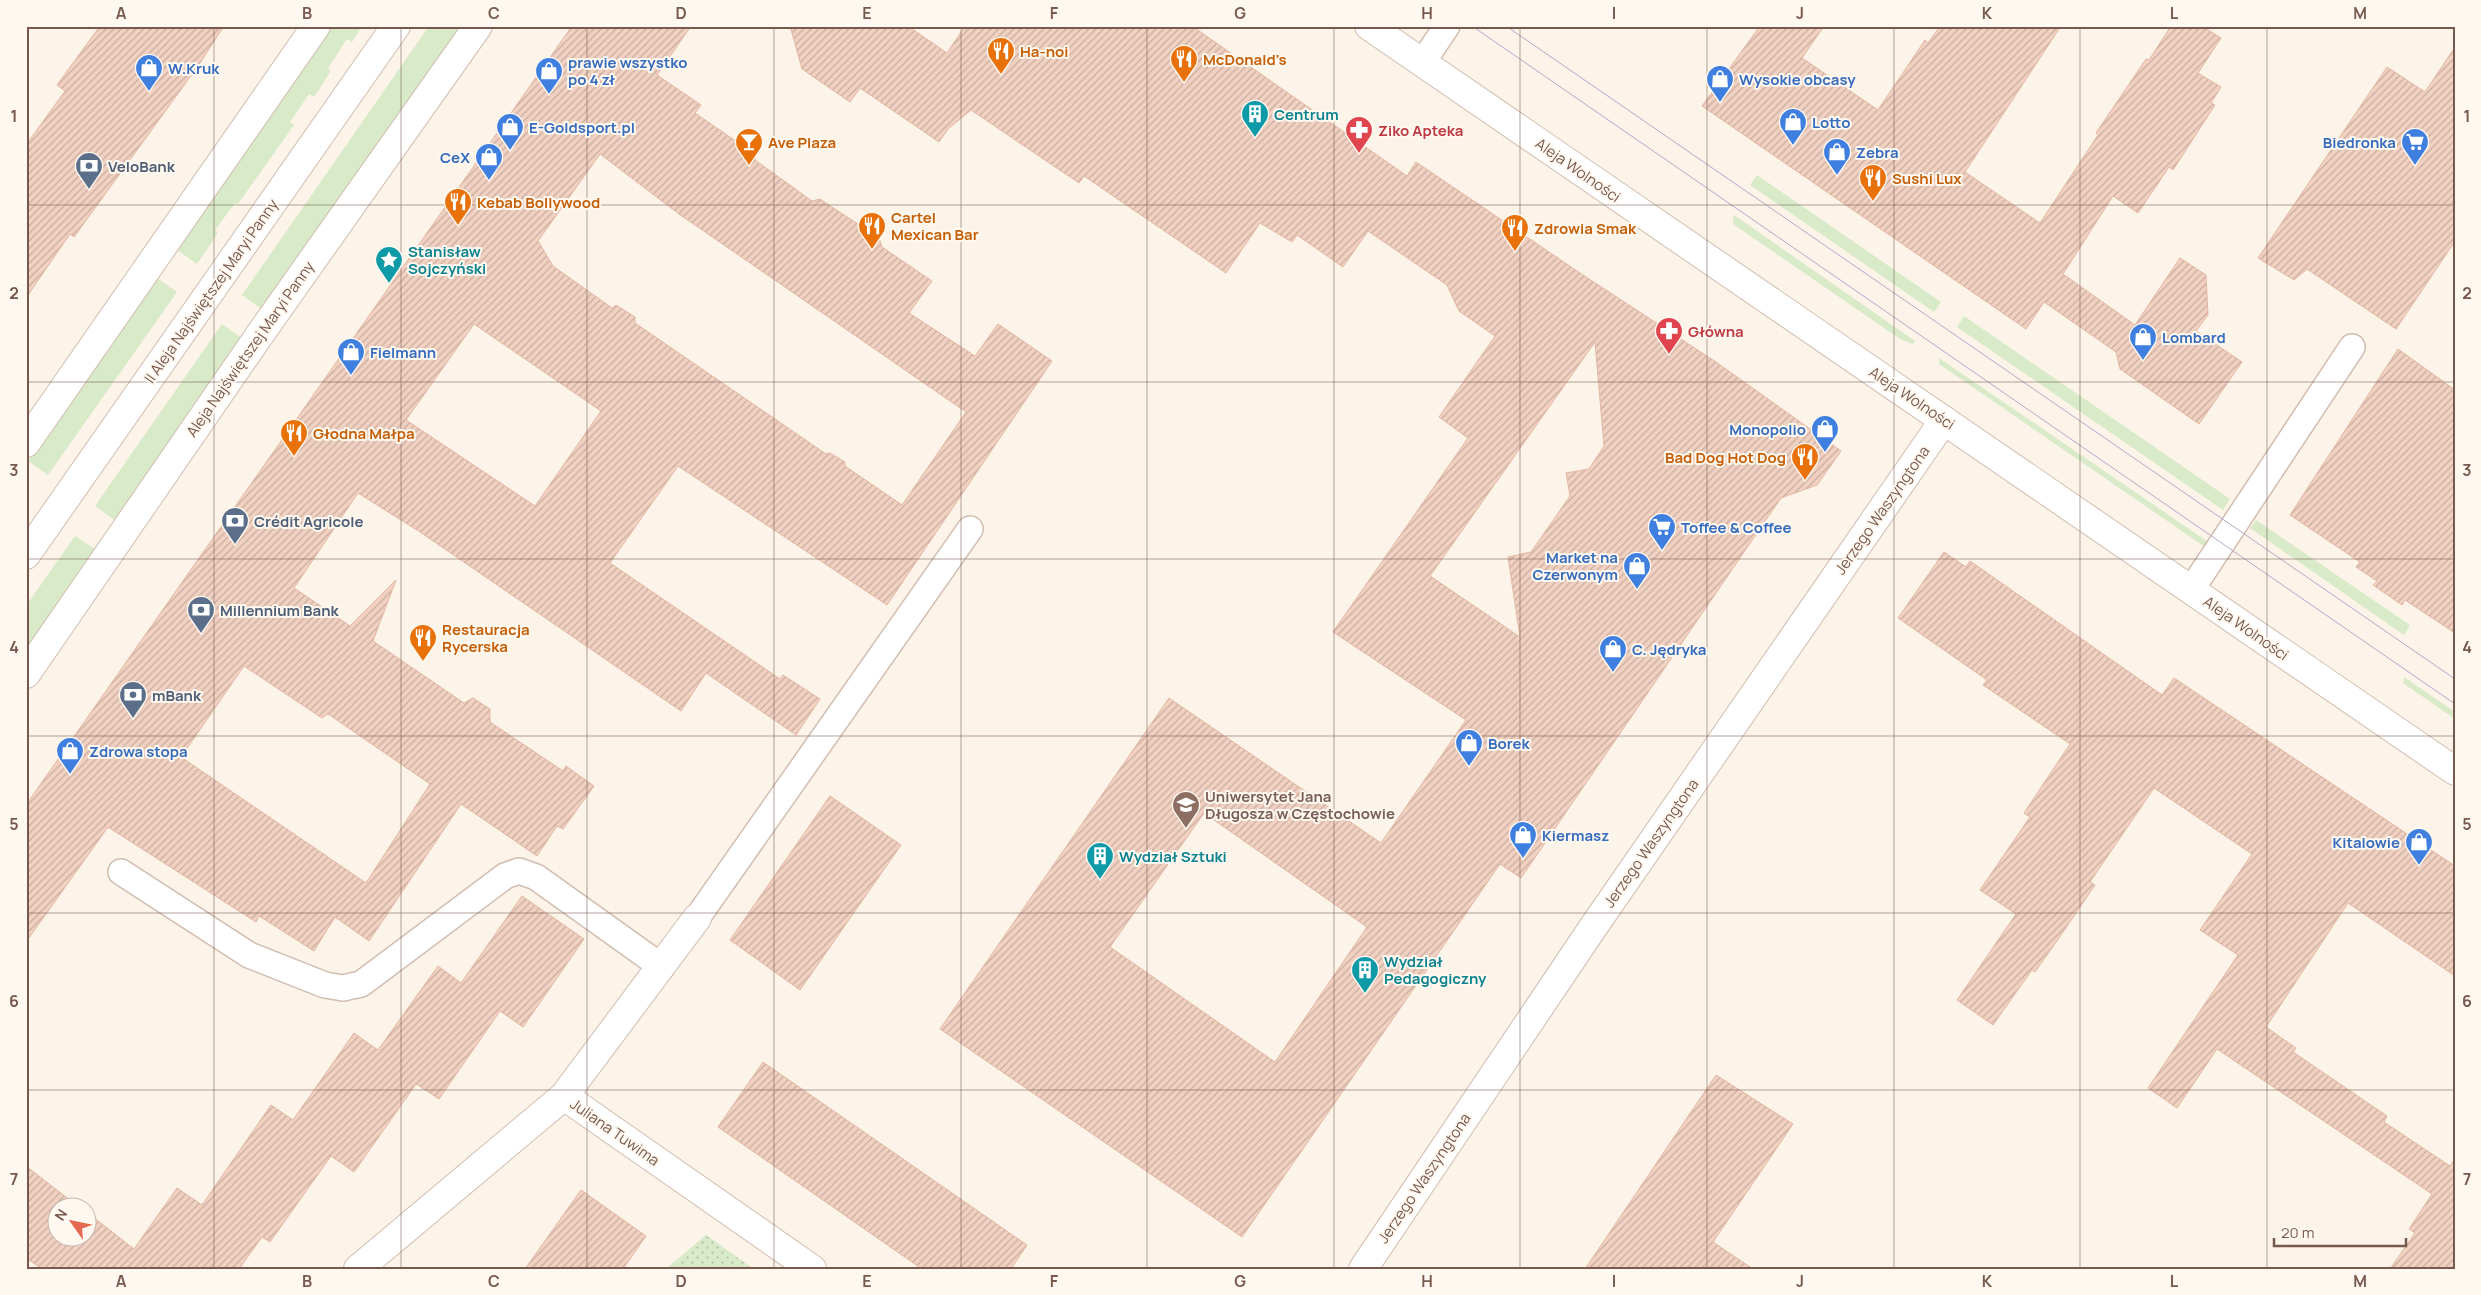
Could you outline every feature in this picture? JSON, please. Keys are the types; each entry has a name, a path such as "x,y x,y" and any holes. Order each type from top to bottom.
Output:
{"street":[{"path":"26,442 316,26"},
{"name":"II Aleja Najświętszej Maryi Panny","path":"26,555 396,26"},
{"name":"Aleja Najświętszej Maryi Panny","path":"26,674 269,322 478,26"},
{"name":"Aleja Wolności","path":"1370,26 2455,771"},
{"name":"Jerzego Waszyngtona","path":"1363,1269 1589,933 1944,420"},
{"path":"564,1096 697,918"},
{"name":"Juliana Tuwima","path":"358,1269 564,1096 812,1269"}],"lane":[{"path":"1422,63 1447,26"},
{"path":"2191,590 2352,347"},
{"path":"697,918 970,529"},
{"path":"121,872 249,955 325,985 343,988 361,984 505,876 519,871 536,877 662,967"}],"green space":[{"path":"332,26 362,26 352,42 347,39 328,68 331,71 314,97 309,94 290,122 294,125 238,204 235,203 215,230 218,233 197,264 176,249"},
{"path":"429,26 461,26 263,310 242,295"},
{"path":"1757,175 1941,302 1934,312 1750,185"},
{"path":"1734,215 1915,341 1913,344 1900,339 1733,224"},
{"path":"157,278 177,292 48,475 28,461"},
{"path":"1964,316 2230,499 2223,510 1957,327"},
{"path":"222,324 243,339 116,521 95,506"},
{"path":"1939,358 2211,544 2208,549 1939,364"},
{"path":"2256,520 2410,625 2404,635 2250,528"},
{"path":"75,536 96,550 26,650 26,606"},
{"path":"2404,677 2455,712 2455,719 2403,683"},
{"path":"706,1235 754,1269 666,1269"}],"building":[{"path":"100,26 224,26 198,66 74,237 70,234 26,298 26,145 65,91 57,85"},
{"path":"572,26 691,26 657,75 701,105 695,113 756,155 755,160 812,201 820,199 879,238 882,247 932,281 909,313 975,356 998,324 1052,361 887,605 678,466 610,563 780,679 783,675 820,699 796,735 706,673 681,711 420,532 358,493 294,588 350,626 396,580 373,641 464,703 473,698 490,709 490,722 563,771 566,766 594,786 563,829 557,826 537,856 461,804 369,941 335,917 314,951 259,916 256,922 108,827 26,942 26,805","holes":["600,154 679,214 966,412 902,505 845,466 845,462 830,453 826,454 635,323 635,317 616,305 612,308 553,266 538,241","474,324 601,411 535,506 406,420","244,666 322,718 328,714 430,784 366,883 181,757"]},
{"path":"790,26 908,26 947,53 965,26 1192,26 1407,176 1416,162 1716,362 1841,451 1817,485 1781,498 1521,878 1500,864 1242,1237 940,1029 1169,698 1381,843 1466,720 1333,632 1468,438 1439,417 1495,336 1459,311 1447,285 1368,231 1343,267 1297,235 1292,242 1260,223 1226,273 1084,176 1079,183 971,110 948,129 939,142 860,88 850,102 802,69","holes":["1595,342 1604,446 1589,469 1566,473 1570,496 1531,552 1508,557 1520,637 1430,576","1204,813 1367,927 1275,1062 1110,947"]},
{"path":"1760,26 1824,26 1802,58 1878,110 1925,40 1928,43 1940,26 2061,26 1965,172 2040,223 2098,135 2096,133 2146,59 2149,60 2171,26 2202,26 2221,38 2198,73 2221,87 2211,103 2215,105 2173,170 2169,167 2138,213 2113,196 2063,274 2135,325 2180,258 2206,275 2208,315 2196,331 2242,362 2199,424 2120,369 2116,352 2044,302 2026,329 1702,106"},
{"name":"Biedronka","path":"2455,47 2455,241 2396,329 2307,269 2294,280 2258,258 2387,67 2425,92"},
{"path":"2398,349 2455,390 2455,633 2405,600 2402,605 2373,585 2377,581 2356,567 2360,562 2290,515"},
{"path":"1944,552 1966,567 1970,561 2162,695 2174,678 2455,866 2455,976 2348,903 2266,1027 2296,1048 2293,1052 2387,1116 2384,1122 2450,1166 2455,1159 2455,1269 2390,1269 2415,1233 2409,1229 2432,1194 2217,1049 2177,1108 2148,1088 2238,955 2200,930 2252,854 2154,788 2090,882 2095,885 2059,938 2035,972 2032,970 1993,1025 1957,1000 2016,914 1980,890 2030,817 2024,813 2070,744 1983,685 1987,680 1898,618"},
{"path":"830,796 901,845 800,990 730,940"},
{"path":"522,896 584,939 523,1027 500,1011 439,1099 416,1084 354,1172 331,1156 270,1242 262,1237 239,1269 42,1269 26,1258 26,1166 67,1198 48,1198 48,1248 98,1248 98,1221 134,1249 177,1188 202,1205 271,1105 293,1120 354,1033 378,1050 438,966 461,983"},
{"path":"763,1062 1027,1245 1011,1269 922,1269 718,1127"},
{"path":"1716,1075 1793,1124 1713,1242 1753,1269 1585,1269"},
{"path":"581,1190 646,1236 623,1269 525,1269"}],"tram line":[{"path":"1472,26 2455,704"},
{"path":"1506,26 2455,679"}],"place":[{"name":"Ha-noi","path":"1001,75"},
{"name":"McDonald's","path":"1184,83"},
{"name":"W.Kruk","path":"149,92"},
{"name":"prawie wszystko po 4 zł","path":"549,95"},
{"name":"Wysokie obcasy","path":"1720,103"},
{"name":"Centrum","path":"1255,138"},
{"name":"Lotto","path":"1793,146"},
{"name":"E-Goldsport.pl","path":"510,151"},
{"name":"Ziko Apteka","path":"1359,154"},
{"name":"Ave Plaza","path":"749,166"},
{"name":"Biedronka","path":"2415,166"},
{"name":"Zebra","path":"1837,176"},
{"name":"CeX","path":"489,181"},
{"name":"VeloBank","path":"89,190"},
{"name":"Sushi Lux","path":"1873,202"},
{"name":"Kebab Bollywood","path":"458,226"},
{"name":"Cartel Mexican Bar","path":"872,250"},
{"name":"Zdrowia Smak","path":"1515,252"},
{"name":"Stanisław Sojczyński","path":"389,284"},
{"name":"Główna","path":"1669,355"},
{"name":"Lombard","path":"2143,361"},
{"name":"Fielmann","path":"351,376"},
{"name":"Monopolio","path":"1825,453"},
{"name":"Głodna Małpa","path":"294,457"},
{"name":"Bad Dog Hot Dog","path":"1805,481"},
{"name":"Crédit Agricole","path":"235,545"},
{"name":"Toffee & Coffee","path":"1662,551"},
{"name":"Market na Czerwonym","path":"1637,590"},
{"name":"Millennium Bank","path":"201,634"},
{"name":"Restauracja Rycerska","path":"423,662"},
{"name":"C. Jędryka","path":"1613,673"},
{"name":"mBank","path":"133,719"},
{"name":"Borek","path":"1469,767"},
{"name":"Zdrowa stopa","path":"70,775"},
{"name":"Uniwersytet Jana Długosza w Częstochowie","path":"1186,829"},
{"name":"Kiermasz","path":"1523,859"},
{"name":"Kitalowie","path":"2419,866"},
{"name":"Wydział Sztuki","path":"1100,880"},
{"name":"Wydział Pedagogiczny","path":"1365,994"}]}
